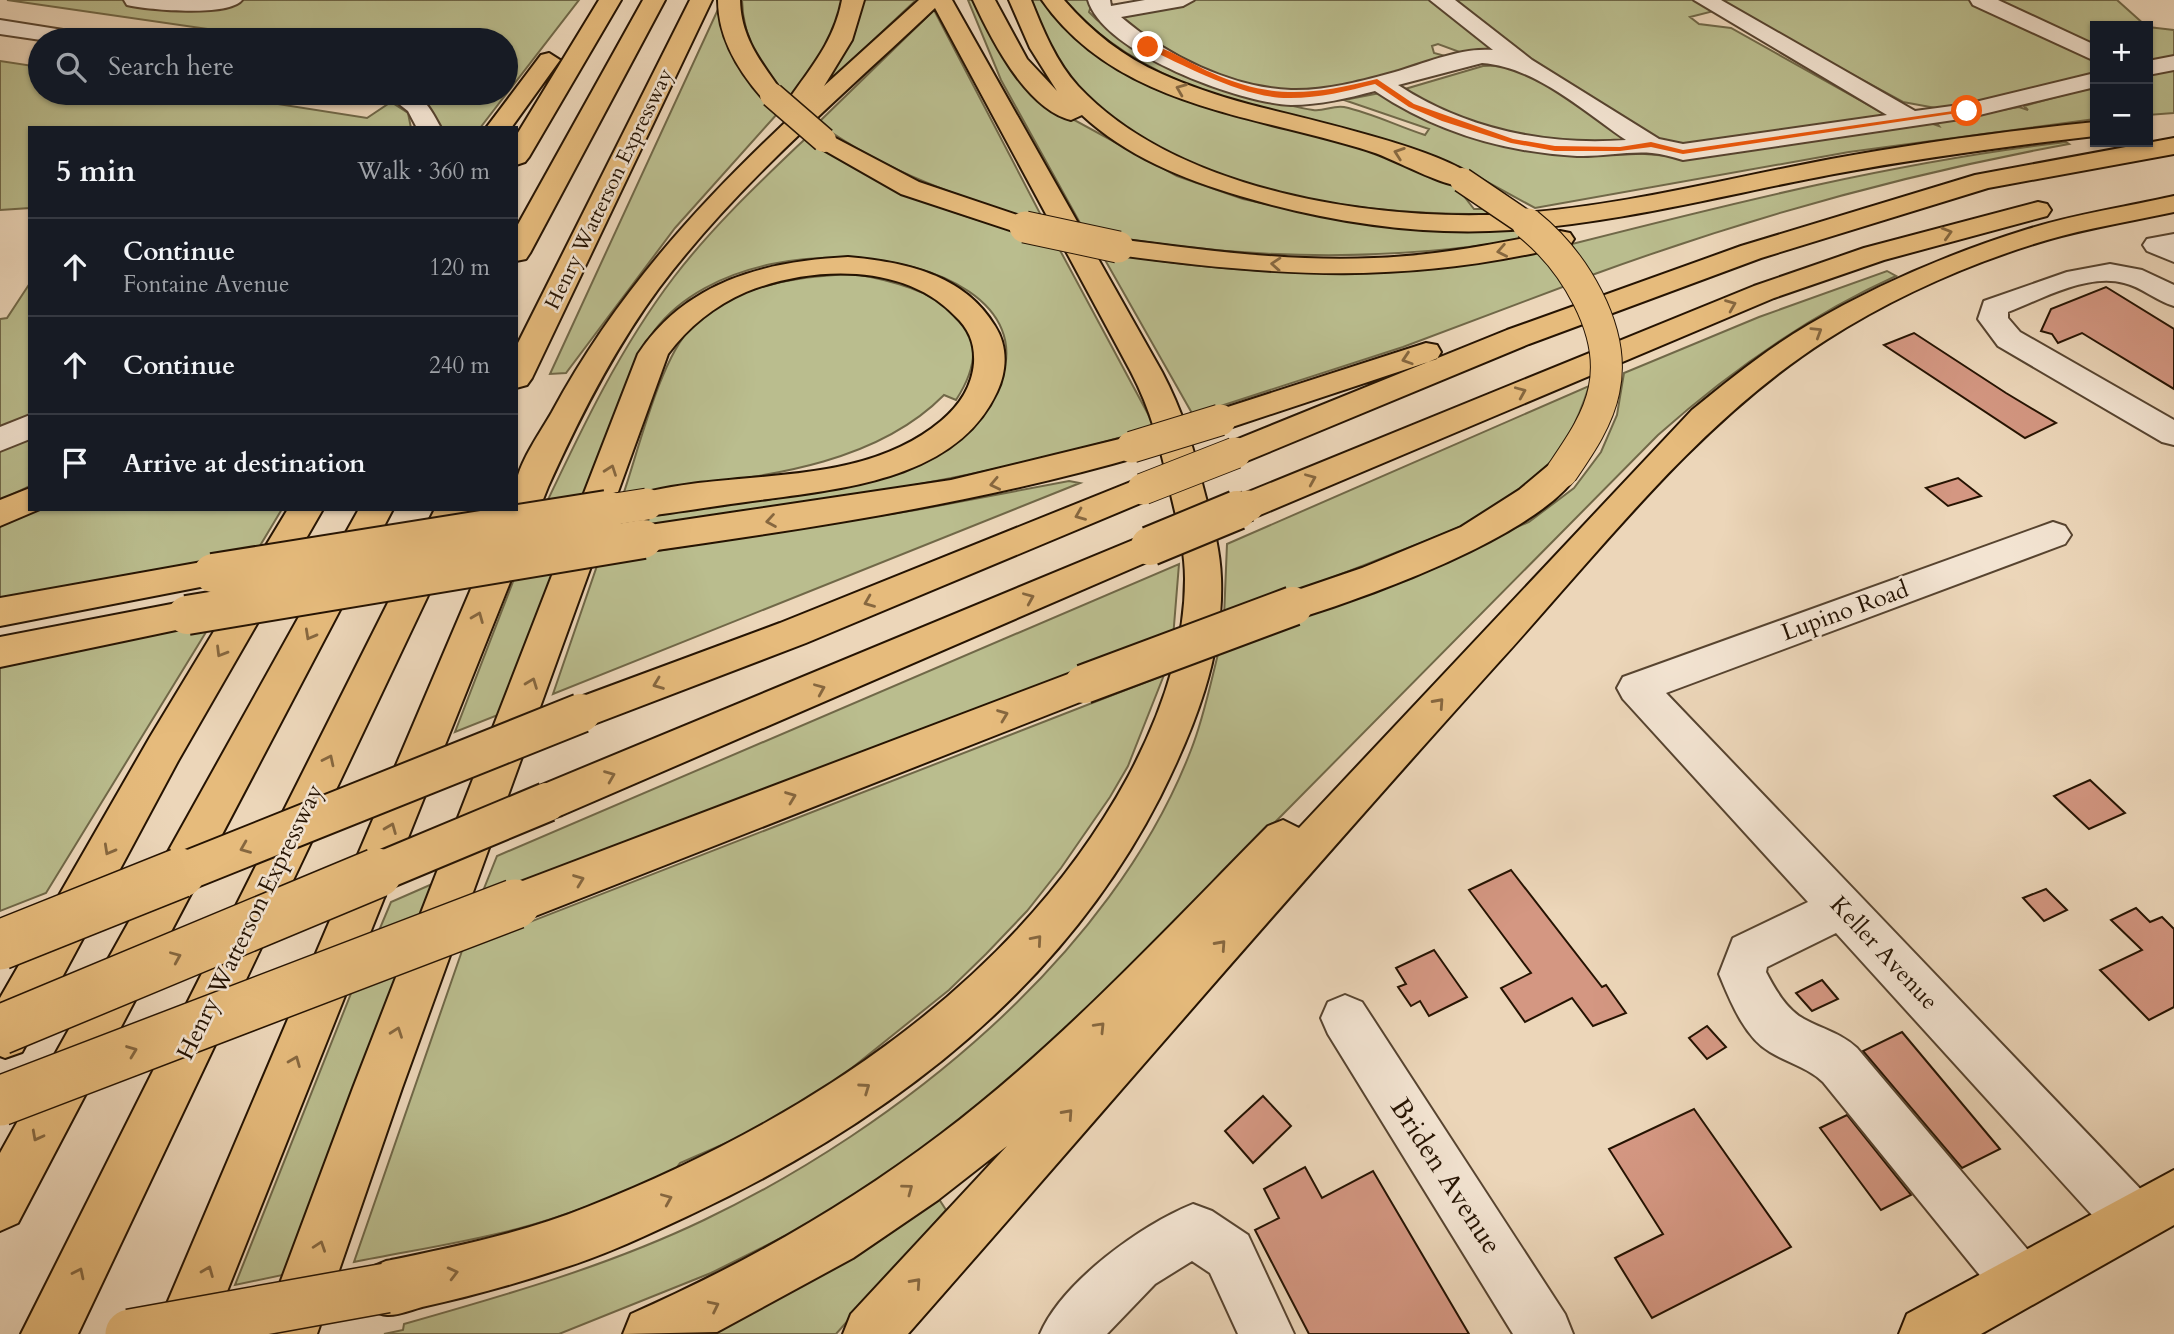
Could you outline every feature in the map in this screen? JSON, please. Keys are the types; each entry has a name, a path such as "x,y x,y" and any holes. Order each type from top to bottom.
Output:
{"main road":[{"path":"518,101 594,0"},
{"path":"518,154 610,0"},
{"name":"Henry Watterson Expressway","path":"518,249 654,0"},
{"name":"Henry Watterson Expressway","path":"518,374 701,0"},
{"path":"729,0 727,13 755,76 772,95 824,140 910,188 1025,227 1118,247 1210,260 1296,265 1409,264 1487,254 1591,233 1763,190 1778,176"},
{"path":"720,201 738,167 813,86 828,65 847,24 853,0"},
{"path":"984,0 1010,54 1022,71 1074,115 1149,157 1218,186 1303,209 1431,223 1509,222 1593,212 1922,151 2090,130"},
{"path":"1020,0 1038,39 1071,92 1099,119 1129,139 1218,180 1346,214"},
{"path":"0,1101 1084,684 1375,577 1473,536 1531,498 1562,472 1594,420 1604,389 1601,335 1592,306 1578,279 1540,235 1486,193 1462,180 1382,147 1238,109 1163,81 1105,51 1076,27 1053,0"},
{"path":"130,1334 386,1287 500,1262 574,1239 712,1180 838,1107 948,1026 1032,945 1103,857 1153,772 1186,687 1201,616 1202,554 1170,421 947,8 720,201 668,258 618,326 554,439 182,1334"},
{"path":"500,126 515,105"},
{"path":"0,945 581,713 793,633 1143,489 1380,396 1518,337 1739,256 1984,181 2174,146"},
{"path":"0,612 214,573 645,522 945,494 1066,467 1471,338 1664,263 1787,221 1944,179 1984,181"},
{"path":"0,1030 1150,546 1764,292 1954,231 2091,198 2174,185"},
{"path":"871,1334 1398,749 1664,456 1703,417 1771,363 1817,332 1887,293 1936,271 2039,234 2174,204"},
{"path":"0,652 187,615 645,522 899,461 919,451 964,418 982,391 990,367 985,331 972,312 953,295 929,282 886,270 828,266 768,275 721,293 688,314 664,338 653,354 538,669 411,993 289,1334"},
{"path":"0,514 28,501"},
{"path":"0,1043 164,749 305,511"},
{"path":"0,1205 375,511"},
{"name":"Henry Watterson Expressway","path":"49,1334 451,511"},
{"path":"651,1334 712,1308 779,1272 881,1209 1000,1120 1081,1046 1290,831 1398,749"},
{"path":"0,1007 59,940"},
{"path":"1927,1334 2152,1207"}],"street":[{"path":"135,0 170,5 231,0"},
{"path":"1103,6 1183,0"},
{"path":"1441,0 1527,64 1651,145"},
{"path":"1705,0 1908,117"},
{"path":"1981,0 2090,52"},
{"path":"1103,6 1148,47 1225,82 1286,96 1326,94 1482,56 1503,57 1527,64"},
{"path":"0,27 28,31"},
{"path":"2153,67 2174,63"},
{"path":"1377,82 1412,106 1437,117 1531,146 1577,150 1651,145 1683,152 1980,108 2090,81"},
{"path":"1326,94 1345,104 1369,111"},
{"path":"415,105 428,126"},
{"path":"2174,242 2157,245 2174,254"},
{"path":"2174,297 2141,278 2122,273 2095,274 1994,307 1993,319 2009,340 2174,434"},
{"path":"0,440 28,427"},
{"name":"Lupino Road","path":"1637,688 2053,535"},
{"name":"Keller Avenue","path":"1637,688 1842,908 2152,1207"},
{"path":"1842,908 1749,953 1742,974 1762,1011 1790,1038 1825,1050 1840,1065 2019,1281"},
{"name":"Briden Avenue","path":"1345,1018 1545,1334"},
{"path":"1068,1334 1136,1265 1193,1230 1229,1254 1266,1334"}],"green space":[{"path":"7,0 579,0 518,79 518,28 201,28"},
{"path":"742,0 845,0 838,29 791,99 756,54 746,29"},
{"path":"864,0 916,0 820,90 854,35"},
{"path":"968,0 975,0 1065,115 1177,176 1243,199 1340,220 1407,228 1521,229 1531,238 1419,252 1308,255 1197,248 1085,232 1001,80"},
{"path":"1030,0 1045,0 1111,60 1369,147 1456,186 1474,209 1495,209 1502,214 1448,214 1334,203 1276,192 1221,176 1169,154 1121,125 1080,88 1058,58"},
{"path":"1064,0 1093,0 1089,12 1131,43 1228,86 1313,110 1340,107 1354,110 1425,135 1429,129 1344,100 1380,93 1503,142 1692,158 1930,123 1939,126 1936,122 2019,107 2028,110 2024,106 2090,88 2090,120 1849,152 1535,208 1460,167 1180,82 1126,53"},
{"path":"1193,0 1432,0 1496,51 1465,54 1438,44 1432,46 1434,53 1449,57 1341,86 1308,91 1282,91 1231,79 1206,69 1159,44 1117,14"},
{"path":"1449,0 1694,0 1714,11 1690,17 1699,24 1731,28 1888,116 1705,144 1668,145 1638,130 1528,58"},
{"path":"1715,0 1974,0 2090,54 2090,74 1992,100 1941,109 1903,102"},
{"path":"1995,0 2117,0 2140,21 2090,21 2090,44"},
{"path":"720,5 777,114 675,228 566,373 550,374"},
{"path":"934,10 1045,223 927,183 871,156 818,123"},
{"path":"2153,28 2174,30 2174,56 2153,61"},
{"path":"0,61 28,65 28,105 284,105 367,118 386,105 396,105 408,113 411,126 28,126 28,208 0,210"},
{"path":"1483,66 1521,71 1539,79 1575,101 1623,137 1623,142 1567,147 1436,113 1405,89"},
{"path":"2174,69 2174,113 2153,115 2153,74"},
{"path":"428,105 498,105 482,126 438,126"},
{"path":"806,138 864,174 926,202 989,224 1055,241 1155,427 1021,463 953,478 609,533 614,522 661,515 959,439 1002,379 1002,329 969,292 913,267 844,258 772,264 705,288 654,331 636,363 584,502 544,508 603,389 654,304 721,222"},
{"path":"2066,142 2069,144 1947,169 1828,199 1709,235 1592,275 1568,245 1754,199 1878,172"},
{"path":"1100,251 1210,267 1322,272 1434,267 1544,251 1568,285 1403,347 1193,415"},
{"path":"1887,271 1896,276 1832,309 1771,347 1713,389 1658,435 1108,991 994,1097 864,1190 789,1234 711,1273 559,1334 384,1334 403,1330 404,1324 556,1278 631,1252 704,1220 777,1182 850,1137 922,1085 990,1028 1053,965 1109,897 1155,826 1191,750 1218,654 1529,522 1574,488 1601,452 1617,415 1624,373 1759,317"},
{"path":"854,274 880,279 930,297 951,310 966,326 973,346 970,371 956,400 944,395 912,422 875,442 835,458 750,477 623,495 660,383 669,361 691,328 707,313 726,302 766,286 810,277"},
{"path":"28,286 28,420 0,432 0,319 7,318"},
{"path":"1589,386 1575,424 1562,447 1536,478 1505,503 1432,538 1224,618 1227,544"},
{"path":"28,437 28,487 0,500 0,449"},
{"path":"1069,481 1080,483 553,694 599,560 916,510"},
{"path":"31,511 281,511 255,554 0,602 0,526"},
{"path":"1179,564 1173,638 479,901 497,856"},
{"path":"563,566 508,711 455,732 516,574"},
{"path":"211,624 46,893 0,911 0,663 72,646"},
{"path":"1164,675 1128,766 1061,868 1027,911 949,990 827,1088 756,1130 680,1163 674,1171 577,1210 497,1234 354,1262 463,948"},
{"path":"446,878 430,919 375,940 391,902"},
{"path":"412,968 297,1272 235,1285 352,991"},
{"path":"937,1196 946,1210 836,1334 699,1334"}],"building":[{"path":"2106,287 2174,329 2174,389 2082,333 2058,343 2052,334 2041,331 2051,309"},
{"path":"1914,333 2056,423 2025,438 1884,345"},
{"path":"1958,478 1981,496 1948,506 1926,488"},
{"path":"2090,780 2125,813 2089,829 2054,796"},
{"path":"1511,870 1602,987 1606,985 1626,1013 1593,1026 1572,998 1525,1022 1501,988 1531,973 1469,890"},
{"path":"2046,889 2067,910 2044,921 2023,898"},
{"path":"2136,908 2150,922 2162,917 2174,929 2174,1007 2149,1020 2100,970 2142,950 2111,920"},
{"path":"1434,950 1467,997 1429,1016 1420,1001 1411,1006 1398,987 1406,984 1396,968"},
{"path":"1822,980 1838,999 1812,1011 1796,993"},
{"path":"1707,1026 1726,1047 1707,1059 1689,1038"},
{"path":"1902,1032 2000,1149 1962,1168 1863,1051"},
{"path":"1263,1096 1291,1126 1253,1163 1225,1131"},
{"path":"1694,1109 1791,1247 1652,1318 1615,1258 1663,1234 1609,1149"},
{"path":"1847,1115 1911,1195 1881,1210 1820,1128"},
{"path":"1305,1167 1322,1198 1373,1171 1469,1334 1309,1334 1255,1230 1279,1218 1264,1189"}],"route":[{"path":"1148,47 1225,82 1286,96 1329,94 1377,82 1412,106 1445,120 1511,141 1555,149 1620,149 1651,145 1683,152 1908,117 1967,111"}]}
